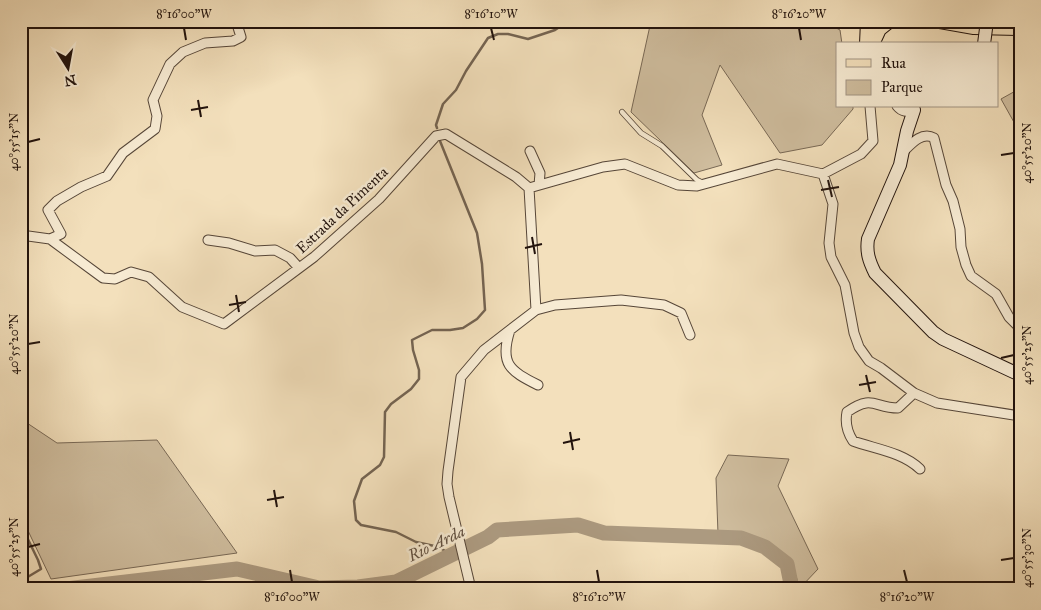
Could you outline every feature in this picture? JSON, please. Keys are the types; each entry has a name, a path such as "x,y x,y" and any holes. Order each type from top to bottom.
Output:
{"main road":[{"path":"940,21 974,27 1020,28"},
{"path":"972,21 993,24 1020,24"},
{"path":"868,42 876,23"},
{"path":"872,42 876,23"}],"street":[{"path":"50,239 61,234 48,210 57,201 107,176 123,153 155,129 157,116 153,100 170,64 183,52 205,43 233,41 242,37 236,21"},
{"path":"984,42 987,21"},
{"path":"536,310 529,188 603,166 625,164 678,185 697,186 777,164 823,174 861,154 872,141 870,108"},
{"path":"898,108 907,112 917,108"},
{"path":"917,108 907,131 900,165 868,239 866,250 869,261 875,273 933,332 943,339 1020,375"},
{"name":"Estrada da Pimenta","path":"21,235 50,239 103,278 115,279 131,272 149,277 182,307 224,324 314,257 379,199 436,136 446,134 516,177 529,188"},
{"path":"903,152 919,138 930,136 934,138 946,185 953,201 966,265 971,276 996,294 1009,318 1020,328"},
{"path":"530,151 540,173 539,185"},
{"path":"823,174 833,204 829,243 831,256 845,286 854,333 859,347 868,361 881,368 914,393 937,403 1020,416"},
{"path":"208,240 229,243 254,251 275,250 290,258 299,268"},
{"path":"471,589 447,484 462,377 484,350 536,310 556,305 621,300 664,305 681,314 690,335"},
{"path":"510,330 505,350 508,363 514,373 538,385"},
{"path":"914,393 898,408 890,408 872,402 863,402 847,412 846,418 849,434 853,441 898,455 912,462 920,469"}],"lane":[{"path":"622,112 641,133 662,146 697,180 705,184"}],"green space":[{"path":"651,21 823,21 840,30 842,42 836,42 836,108 853,109 822,145 780,153 720,65 702,115 722,165 694,173 631,112"},
{"path":"1020,90 1020,133 1001,99"},
{"path":"21,419 57,443 157,440 237,553 51,579 21,516"},
{"path":"728,455 789,459 778,486 818,569 800,588 791,562 767,543 741,534 718,534 716,478"}],"waterway":[{"path":"437,128 436,125 443,104 456,90 488,38 498,34 508,34 528,39 555,30 568,21"},
{"path":"440,141 477,233 482,264 485,310 477,319 463,328 432,330 412,340 419,370 419,379 411,389 391,404 385,412 384,457 380,465 362,479 354,501 356,520 361,525 396,532 416,542 439,547 451,555"},
{"path":"21,525 41,569 21,581"},
{"name":"Rio Arda","path":"66,589 237,569 319,588 358,587 396,582 488,537 497,530 578,525 604,533 741,538 765,547 787,564 792,589"}]}
